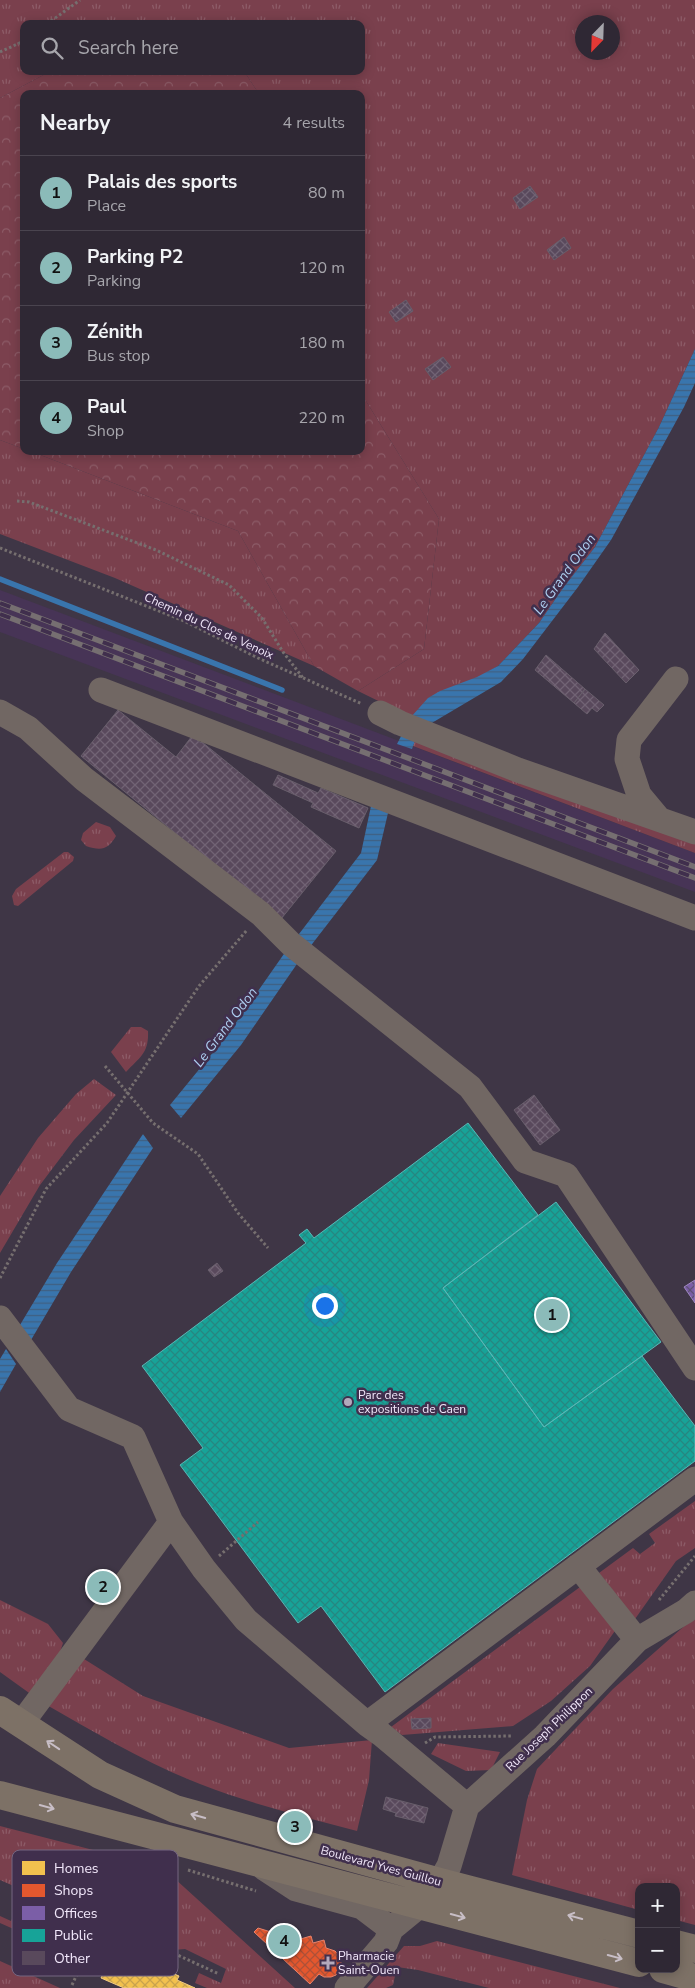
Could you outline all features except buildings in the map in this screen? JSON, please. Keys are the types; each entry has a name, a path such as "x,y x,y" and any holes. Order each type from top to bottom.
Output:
{"main road":[{"name":"Boulevard Yves Guillou","path":"9,1715 100,1775 175,1809 440,1882 635,1933"},
{"path":"0,1795 635,1962"},
{"path":"680,1945 695,1948"},
{"path":"677,1973 695,1978"}],"street":[{"path":"659,819 639,796 628,759 629,740 676,679"},
{"path":"101,690 695,918"},
{"path":"0,712 28,728 84,779 261,914 298,949 470,1087 525,1160 566,1175 695,1368"},
{"path":"390,718 518,770 695,832"},
{"path":"12,1335 69,1409 133,1437 171,1522 204,1569 246,1620 367,1724 467,1806 449,1866 440,1882 419,1906 391,1929 386,1942 347,1988"},
{"path":"367,1724 695,1479"},
{"path":"9,1715 38,1700 171,1522"},
{"path":"578,1566 637,1640"},
{"name":"Rue Joseph Philippon","path":"467,1806 546,1736 637,1640 686,1611 695,1603"},
{"path":"258,1864 296,1889 362,1907 391,1929"}],"path":[{"path":"52,20 80,0"},
{"path":"0,52 20,43"},
{"path":"16,501 29,502 156,550 229,585 262,618 283,652 303,678"},
{"name":"Chemin du Clos de Venoix","path":"0,548 184,621 390,718"},
{"path":"0,1278 46,1189 106,1123 199,986 261,914"},
{"path":"105,1066 153,1123 198,1154 238,1213 268,1248"},
{"path":"204,1569 258,1522"},
{"path":"659,1600 695,1556"},
{"path":"405,1754 435,1737 546,1736"},
{"path":"182,1868 203,1875"},
{"path":"178,1955 220,1974"},
{"path":"72,1985 76,1976"}],"shaded area":[{"path":"0,590 695,853 695,892 0,632"}],"green space":[{"path":"0,0 695,0 695,349 659,427 595,547 539,623 498,666 411,717 358,691 424,649 439,519 365,399 365,90 256,90 247,75 365,75 365,20 20,20 20,75 43,75 0,98"},
{"path":"43,75 247,75 256,90 20,90 20,448 0,440 0,98"},
{"path":"365,399 439,519 424,649 358,691 314,666 238,531 40,455 365,455"},
{"path":"0,440 20,448 20,455 40,455 238,531 314,666 115,578 0,534"},
{"path":"417,735 695,839 695,853 413,746"},
{"path":"96,822 110,827 116,836 107,847 96,849 86,846 81,840 83,833"},
{"path":"64,852 68,852 74,857 73,861 18,906 14,905 12,896 16,889"},
{"path":"131,1027 141,1027 148,1031 148,1038 143,1054 126,1072 111,1052"},
{"path":"94,1079 116,1095 74,1140 40,1185 0,1253 0,1196 38,1138 76,1094"},
{"path":"695,1501 695,1548 676,1561 635,1619 599,1573 633,1548 640,1554 655,1543 649,1534"},
{"path":"580,1587 617,1628 590,1666 551,1701 513,1726 402,1735 391,1727"},
{"path":"0,1600 48,1624 63,1643 60,1652 32,1695 0,1672"},
{"path":"695,1620 695,1925 680,1921 680,1883 635,1883 635,1909 512,1875 527,1800 537,1769 613,1689 690,1621"},
{"path":"84,1659 143,1696 289,1748 372,1740 369,1780 357,1831 258,1804 180,1776 102,1737 45,1704"},
{"path":"438,1743 500,1752 491,1770 466,1771 431,1754"},
{"path":"0,1826 93,1850 12,1850 12,1885 0,1880"},
{"path":"178,1882 295,1988 207,1988 195,1983 199,1973 221,1983 226,1969 185,1949 178,1950"},
{"path":"0,1916 11,1921 12,1919 12,1928 0,1923"},
{"path":"437,1941 620,1988 489,1988 418,1970 397,1967 393,1985 386,1988 367,1988 404,1946 420,1946"},
{"path":"0,1961 12,1966 12,1976 33,1976 60,1988 0,1988"}],"water":[{"path":"695,349 695,383 684,407 611,540 578,587 523,659 501,682 425,727 417,735 412,749 397,744 411,717 428,698 498,666 539,623 595,547 659,427"},
{"path":"371,806 388,813 377,860 299,961 241,1045 181,1118 170,1105 228,1034 286,951 361,853"},
{"path":"143,1134 153,1148 71,1272 31,1340 20,1325 57,1263"},
{"path":"6,1349 16,1364 0,1392 0,1359"}],"waterway":[{"path":"0,579 282,690"}],"railway":[{"path":"0,603 695,867"},
{"path":"0,614 695,878"}],"place":[{"name":"Palais des sports","path":"552,1315"},
{"name":"Parc des expositions de Caen","path":"348,1402"},
{"name":"Parking P2","path":"103,1587"},
{"name":"Zénith","path":"295,1827"},
{"name":"Paul","path":"284,1941"},
{"name":"Pharmacie Saint-Ouen","path":"328,1963"}],"water label":[{"name":"Le Grand Odon","path":"564,574"},
{"name":"Le Grand Odon","path":"225,1027"}]}
